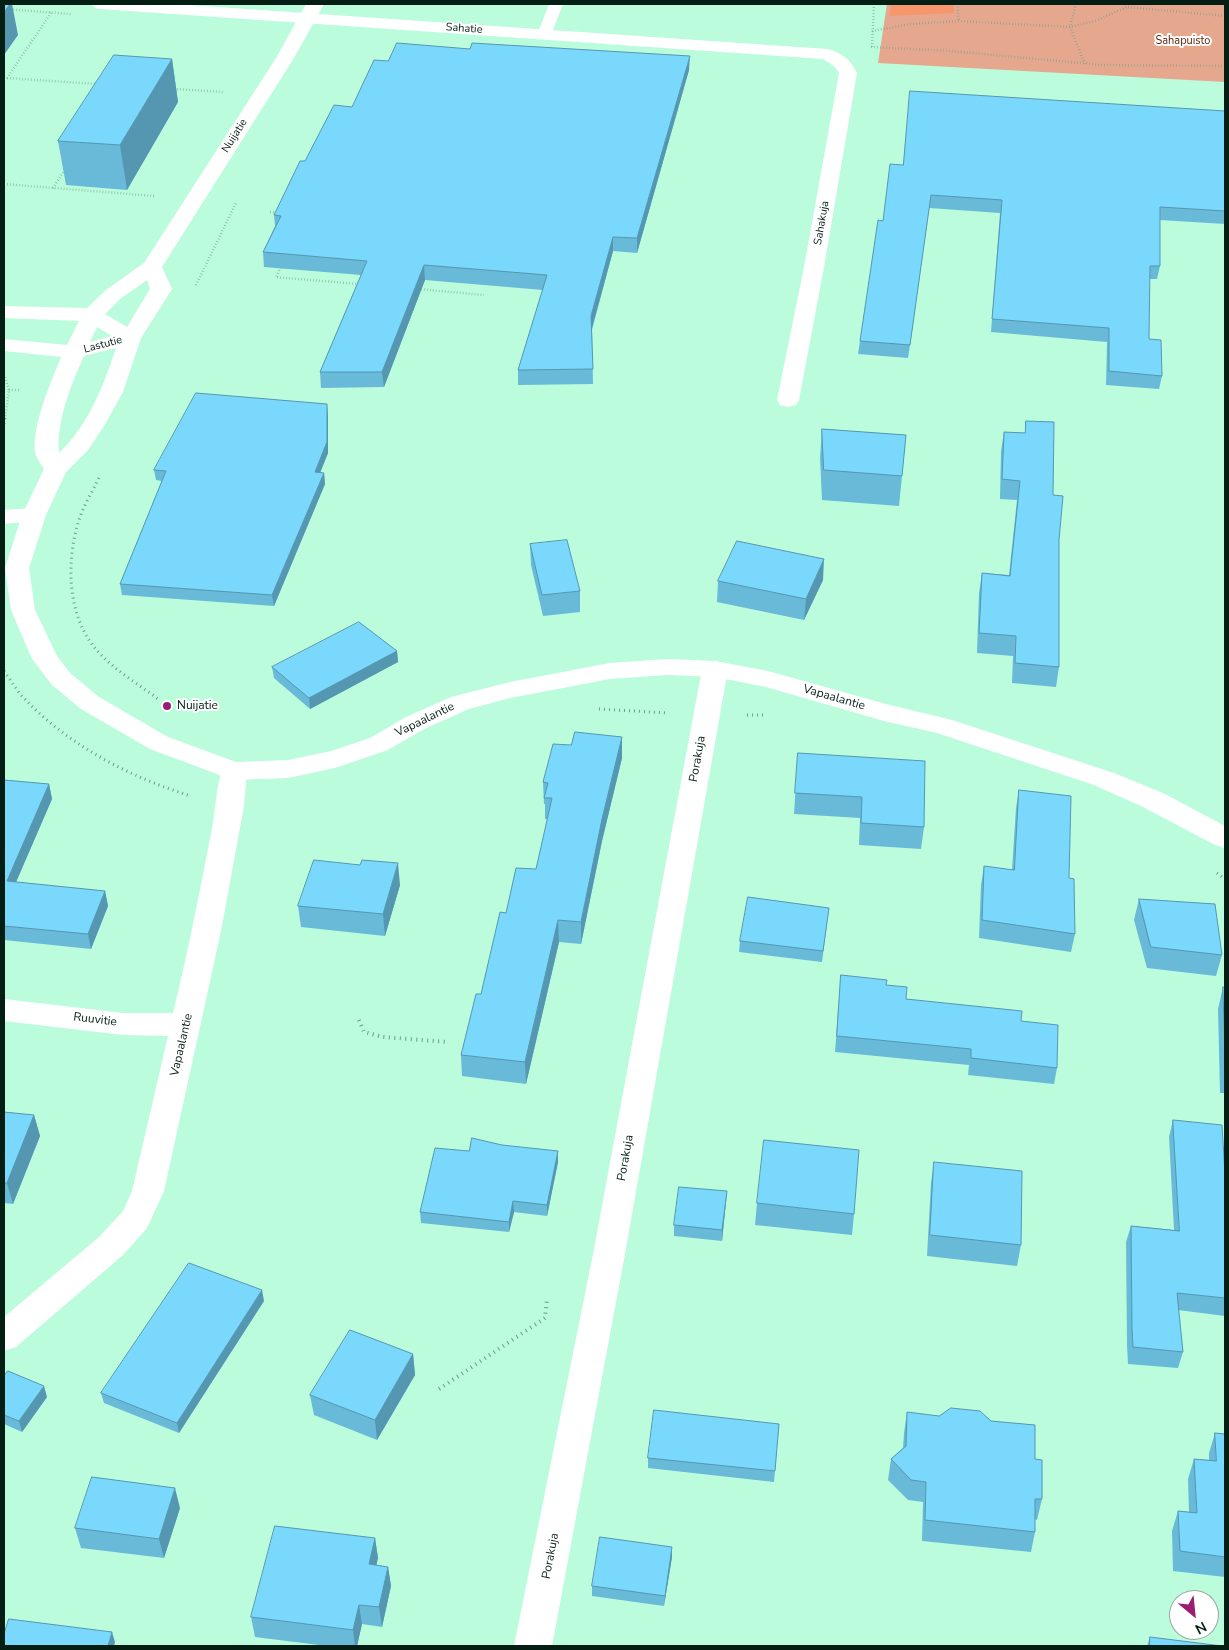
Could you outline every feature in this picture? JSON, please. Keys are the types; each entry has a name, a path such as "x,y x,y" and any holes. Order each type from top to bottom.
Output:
{"street":[{"name":"Sahatie","path":"102,4 311,11 544,35 828,54"},
{"name":"Nuijatie","path":"56,469 47,452 49,428 74,352 93,315 124,286 152,267 284,58 311,11"},
{"name":"Sahakuja","path":"788,400 814,267 848,73 841,62 828,54"},
{"path":"152,267 161,290 130,338 112,392 94,426 80,445 56,469 34,515 17,568 24,610 45,659 61,679 90,703 128,727 159,743 234,772"},
{"name":"Lastutie","path":"4,312 93,315 130,338"},
{"name":"Lastutie","path":"4,345 74,352 130,338"},
{"path":"4,517 34,515"},
{"name":"Vapaalantie","path":"4,1337 111,1246 136,1219 148,1191 187,1025 216,882 230,806 234,772 288,769 335,759 379,744 415,723 460,703 554,680 610,670 657,667 715,669 768,679 884,712 944,726 1104,779 1153,800 1225,838"},
{"name":"Porakuja","path":"533,1646 609,1254 715,669"},
{"name":"Ruuvitie","path":"4,1010 123,1024 187,1025"}],"lane":[{"path":"544,35 556,4"}],"path":[{"path":"872,47 874,4"},
{"path":"957,4 959,21"},
{"path":"1076,4 1070,27 1085,64"},
{"path":"872,31 911,24 959,21 1070,27 1095,21 1127,7 1225,16"},
{"path":"5,78 51,12"},
{"path":"5,78 100,84"},
{"path":"219,100 228,85"},
{"path":"166,88 224,92"},
{"path":"53,188 68,164"},
{"path":"4,184 164,197"},
{"path":"193,291 240,195"},
{"path":"270,212 279,213"},
{"path":"284,261 276,277 365,284"},
{"path":"415,288 484,294"},
{"path":"4,374 9,390 4,424"},
{"path":"99,477 79,520 71,552 72,590 81,627 94,648 160,700"},
{"path":"359,1020 364,1032 383,1037 448,1042"},
{"path":"439,1389 545,1318 547,1299"}],"green space":[{"name":"Sahapuisto","path":"887,4 1225,4 1225,82 878,63"}],"shaded area":[{"path":"891,4 953,4 954,13 890,16"}],"building":[{"path":"4,4 10,4 4,12"},
{"path":"397,43 470,49 472,43 690,56 637,238 613,237 591,316 593,369 518,370 547,275 424,265 382,372 320,372 367,261 263,252 281,216 274,215 300,161 305,161 334,105 352,107 374,60 388,61"},
{"path":"114,55 172,59 120,145 58,141"},
{"path":"910,91 1225,111 1225,211 1160,207 1160,266 1150,266 1149,339 1161,340 1162,376 1109,371 1109,328 992,319 1002,200 931,195 910,345 860,341 878,220 883,221 890,164 903,165"},
{"path":"196,393 327,404 327,442 315,472 324,473 272,595 120,584 166,471 154,470"},
{"path":"1026,421 1054,422 1053,495 1063,496 1059,540 1059,667 1015,663 1016,636 979,633 982,573 1010,576 1020,481 1002,479 1004,432 1025,433"},
{"path":"822,429 906,435 902,476 824,470"},
{"path":"567,540 580,591 542,595 530,544"},
{"path":"737,541 824,559 806,599 718,581"},
{"path":"359,622 397,651 309,698 272,667"},
{"path":"575,732 622,737 602,819 581,922 558,920 525,1062 461,1055 476,994 481,994 500,912 506,913 516,868 536,869 552,798 544,798 548,783 543,782 553,744 571,745"},
{"path":"798,753 925,761 924,827 861,823 862,797 795,793"},
{"path":"4,780 49,784 7,881 105,891 88,934 4,926"},
{"path":"1019,790 1071,796 1069,878 1074,879 1075,934 982,920 984,866 1014,870"},
{"path":"314,860 360,865 362,860 398,863 383,914 298,906"},
{"path":"748,897 829,908 823,951 740,941"},
{"path":"1139,899 1215,904 1222,955 1151,947"},
{"path":"841,975 887,980 886,985 907,987 906,999 1022,1011 1021,1021 1058,1025 1057,1068 971,1058 971,1049 837,1036"},
{"path":"1223,987 1225,988 1225,1045"},
{"path":"4,1112 34,1115 7,1183 4,1183"},
{"path":"1173,1120 1222,1125 1225,1174 1225,1298 1177,1293 1183,1352 1133,1347 1132,1328 1131,1226 1179,1231"},
{"path":"472,1138 502,1145 558,1151 547,1205 513,1201 509,1222 420,1212 435,1148 469,1151"},
{"path":"764,1140 859,1150 854,1214 757,1203"},
{"path":"934,1162 1022,1171 1021,1245 930,1235"},
{"path":"679,1187 727,1191 722,1230 674,1225"},
{"path":"189,1263 262,1290 177,1423 101,1393"},
{"path":"350,1330 413,1354 375,1420 310,1395"},
{"path":"8,1371 44,1386 19,1421 4,1415 4,1376"},
{"path":"951,1408 980,1411 991,1421 1035,1425 1035,1459 1042,1460 1042,1499 1035,1499 1035,1532 925,1520 926,1482 911,1480 891,1459 906,1446 907,1412 939,1416"},
{"path":"654,1410 779,1424 775,1471 648,1458"},
{"path":"1215,1433 1225,1434 1225,1557 1180,1551 1178,1511 1197,1513 1194,1459 1216,1461"},
{"path":"92,1477 175,1488 159,1539 75,1528"},
{"path":"275,1526 375,1538 369,1564 388,1567 379,1607 359,1605 353,1630 251,1617"},
{"path":"600,1537 672,1547 665,1596 592,1586"},
{"path":"9,1619 112,1632 108,1646 4,1646 4,1634"},
{"path":"1150,1637 1222,1646 1150,1646"}],"place":[{"name":"Nuijatie","path":"167,706"}]}
